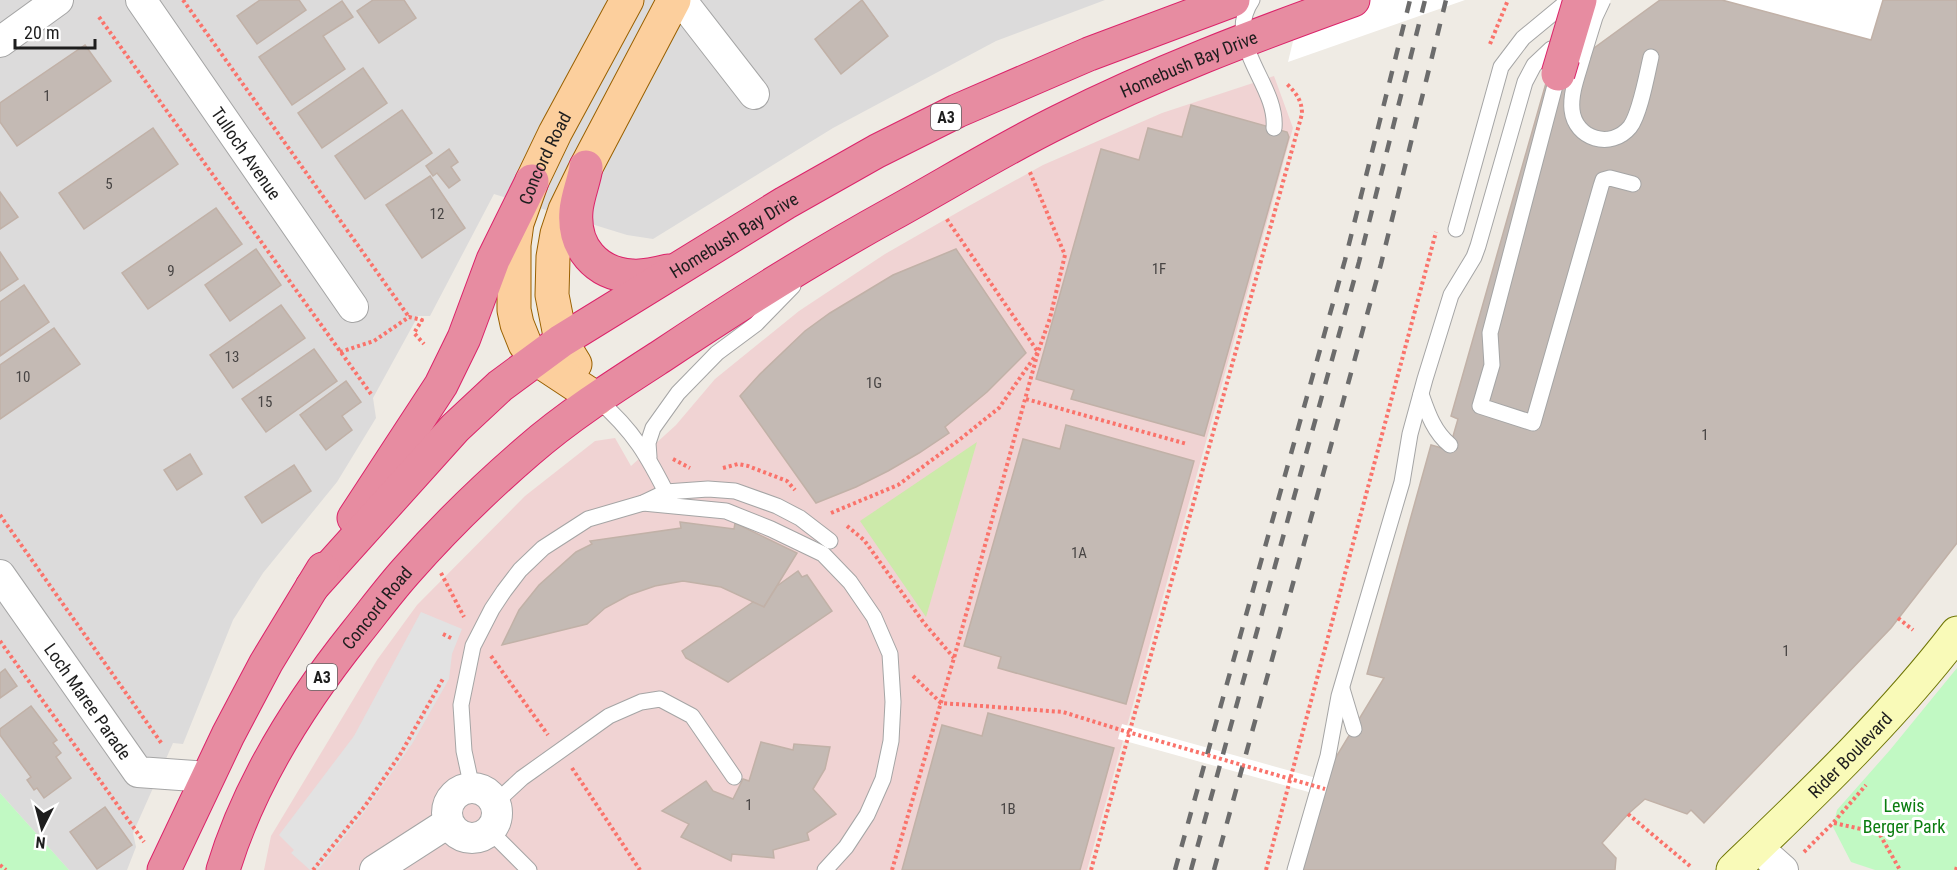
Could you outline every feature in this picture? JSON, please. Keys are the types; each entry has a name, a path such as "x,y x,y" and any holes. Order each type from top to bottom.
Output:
{"highway":[{"name":"Homebush Bay Drive","path":"312,587 455,428 500,386 548,350 785,203 877,151 957,111 1133,36 1233,0"},
{"name":"Homebush Bay Drive","path":"597,399 735,307 826,250 1058,121 1244,39 1353,0"},
{"path":"1564,59 1571,2"},
{"path":"586,167 576,205 576,226 581,244 592,261 608,271 633,277 676,270"},
{"path":"312,587 373,487 441,385 464,338 493,260 532,181"},
{"name":"Concord Road","path":"225,868 246,810 271,759 292,723 336,658 405,572 458,516 530,449 597,399"},
{"name":"A3","path":"164,870 266,663 312,587"}],"main road":[{"name":"Concord Road","path":"597,399 548,350 520,334 512,295 514,245 517,223 532,181 555,133 627,0"},
{"path":"548,350 553,257 557,234 565,210 674,0"}],"street":[{"path":"0,42 58,0"},
{"name":"Tulloch Avenue","path":"141,0 352,307"},
{"path":"681,0 754,94"},
{"name":"Loch Maree Parade","path":"0,575 138,772 208,777"},
{"name":"Rider Boulevard","path":"1733,870 1898,703 1957,633"},
{"path":"375,870 474,816"},
{"path":"413,870 474,816"},
{"path":"1757,847 1782,870"}],"lane":[{"path":"1252,0 1245,17 1244,39 1273,112 1274,128"},
{"path":"1603,0 1595,17 1564,59 1490,333 1492,365 1480,406 1533,423 1603,180 1610,178 1633,184"},
{"path":"1456,229 1501,67 1523,38 1571,2"},
{"path":"1564,59 1574,119 1585,133 1593,138 1610,140 1624,132 1635,117 1651,57"},
{"path":"1295,870 1329,756 1343,683 1402,482 1410,434 1450,295 1474,257 1478,246 1525,82 1534,65 1564,59"},
{"path":"649,457 648,443 653,428 678,393 717,353 756,324 826,250"},
{"path":"1421,394 1432,423 1450,445"},
{"path":"597,399 623,422 649,457 673,507"},
{"path":"529,870 474,816 464,751 461,705 473,646 492,609 520,570 543,549 588,519 643,503 666,492 708,489 735,491 777,506 800,518 830,541"},
{"path":"643,503 726,511 823,554 850,582 874,617 890,654 893,702 891,741 883,779 867,815 846,847 825,870"},
{"path":"1343,683 1344,700 1354,729"},
{"path":"474,816 522,778 609,716 641,702 660,699 692,716 734,777"}],"path":[{"path":"183,0 409,317 422,320 414,333 424,344"},
{"path":"1489,46 1508,0"},
{"path":"99,17 371,394"},
{"path":"1091,870 1302,114 1302,104 1298,95 1283,81"},
{"path":"891,870 941,703 1038,352 1050,318 1065,255 1027,164"},
{"path":"942,212 1038,352"},
{"path":"1266,870 1437,226"},
{"path":"340,352 374,341 409,317"},
{"path":"831,513 898,485 959,440 999,408 1038,352"},
{"path":"1026,399 1186,444"},
{"path":"0,515 165,748"},
{"path":"441,573 450,594 464,615 461,623"},
{"path":"1898,618 1913,630"},
{"path":"451,648 458,631"},
{"path":"443,634 454,639"},
{"path":"0,641 144,842"},
{"path":"473,646 493,658 561,752 640,870"},
{"path":"890,654 941,703 1063,712 1325,789"},
{"path":"313,870 365,806 401,753 444,676 446,666"},
{"path":"1628,814 1690,866"},
{"path":"1833,823 1879,832 1900,870"},
{"path":"0,865 6,870"}],"shaded area":[{"path":"0,0 1105,0 996,41 833,128 653,239 627,235 494,194 430,316 418,316 373,398 376,418 337,482 263,573 233,620 183,744 173,743 133,833 136,847 127,870 69,870 0,793"},
{"path":"1274,76 1293,128 1087,870 264,870 271,836 377,660 417,605 525,496 595,441 615,438 631,466 676,425 715,379 799,311 885,254 967,207 1043,165 1162,113"},
{"path":"421,612 462,629 452,654 449,679 412,744 363,814 318,870 310,870 291,853 294,850 279,835 354,736"}],"green space":[{"path":"977,442 926,617 860,521"},
{"name":"Lewis Berger Park","path":"1957,668 1957,870 1875,870 1851,862 1833,827 1837,810"},
{"path":"0,793 69,870 0,870"}],"pier":[{"path":"1303,0 1465,0 1288,62"},
{"path":"1722,0 1883,0 1871,40"},
{"path":"1122,724 1327,781 1323,796 1118,739"}],"building":[{"path":"260,0 299,0 306,10 257,44 237,16"},
{"path":"373,0 404,0 416,18 379,43 357,11"},
{"path":"862,0 888,36 841,74 815,39"},
{"path":"1660,0 1722,0 1871,40 1883,0 1957,0 1957,543 1891,628 1704,823 1691,810 1687,814 1645,799 1628,814 1602,843 1616,858 1615,870 1303,870 1330,767 1384,678 1367,674 1431,445 1449,450 1458,419 1451,416 1546,83"},
{"path":"342,1 353,17 323,36 345,69 292,105 259,57"},
{"path":"85,45 111,81 17,146 0,122 0,103"},
{"path":"363,68 387,103 322,148 298,113"},
{"path":"1191,105 1287,132 1289,137 1204,436 1071,399 1074,390 1036,379 1101,149 1139,160 1148,128 1182,137"},
{"path":"402,110 432,153 365,199 335,156"},
{"path":"153,128 178,164 84,229 59,193"},
{"path":"449,149 458,162 451,167 460,180 449,188 437,173 433,176 426,166"},
{"path":"430,176 465,228 422,258 386,205"},
{"path":"0,192 18,217 0,229"},
{"path":"216,208 242,244 148,309 122,273"},
{"path":"256,249 281,285 230,321 205,285"},
{"path":"956,249 1026,353 987,392 945,427 949,433 888,471 816,503 740,396 805,331 830,313 893,275"},
{"path":"0,252 18,279 0,291"},
{"path":"24,285 49,322 0,356 0,302"},
{"path":"281,305 305,338 233,388 210,355"},
{"path":"54,328 80,364 0,419 0,365"},
{"path":"314,349 337,381 266,432 242,399"},
{"path":"346,381 361,402 342,416 352,430 326,450 300,415"},
{"path":"1066,425 1194,461 1126,704 998,668 1001,657 964,646 1023,439 1060,449"},
{"path":"190,454 202,474 177,490 164,470"},
{"path":"294,465 311,491 262,523 245,497"},
{"path":"680,522 734,529 735,523 797,553 764,607 721,587 683,581 655,586 629,595 605,608 587,624 502,645 519,610 539,585 576,552 592,544 590,541 681,528"},
{"path":"798,571 802,577 807,575 832,611 728,682 686,658 682,651 753,602 764,607 777,586"},
{"path":"5,669 17,686 0,698 0,673"},
{"path":"31,706 57,740 53,743 61,753 56,757 71,778 44,798 27,780 31,777 0,735 0,729"},
{"path":"988,713 1114,748 1080,870 902,870 942,725 982,736"},
{"path":"761,742 793,750 794,744 830,747 825,769 813,789 836,814 807,833 809,840 773,850 774,858 732,854 731,861 681,837 689,824 662,811 706,781 713,791 733,799 743,779 749,781"},
{"path":"105,807 132,845 97,869 70,832"}],"railway":[{"path":"1175,870 1345,260 1410,0"},
{"path":"1191,870 1359,262 1425,0"},
{"path":"1214,870 1381,264 1446,0"}]}
